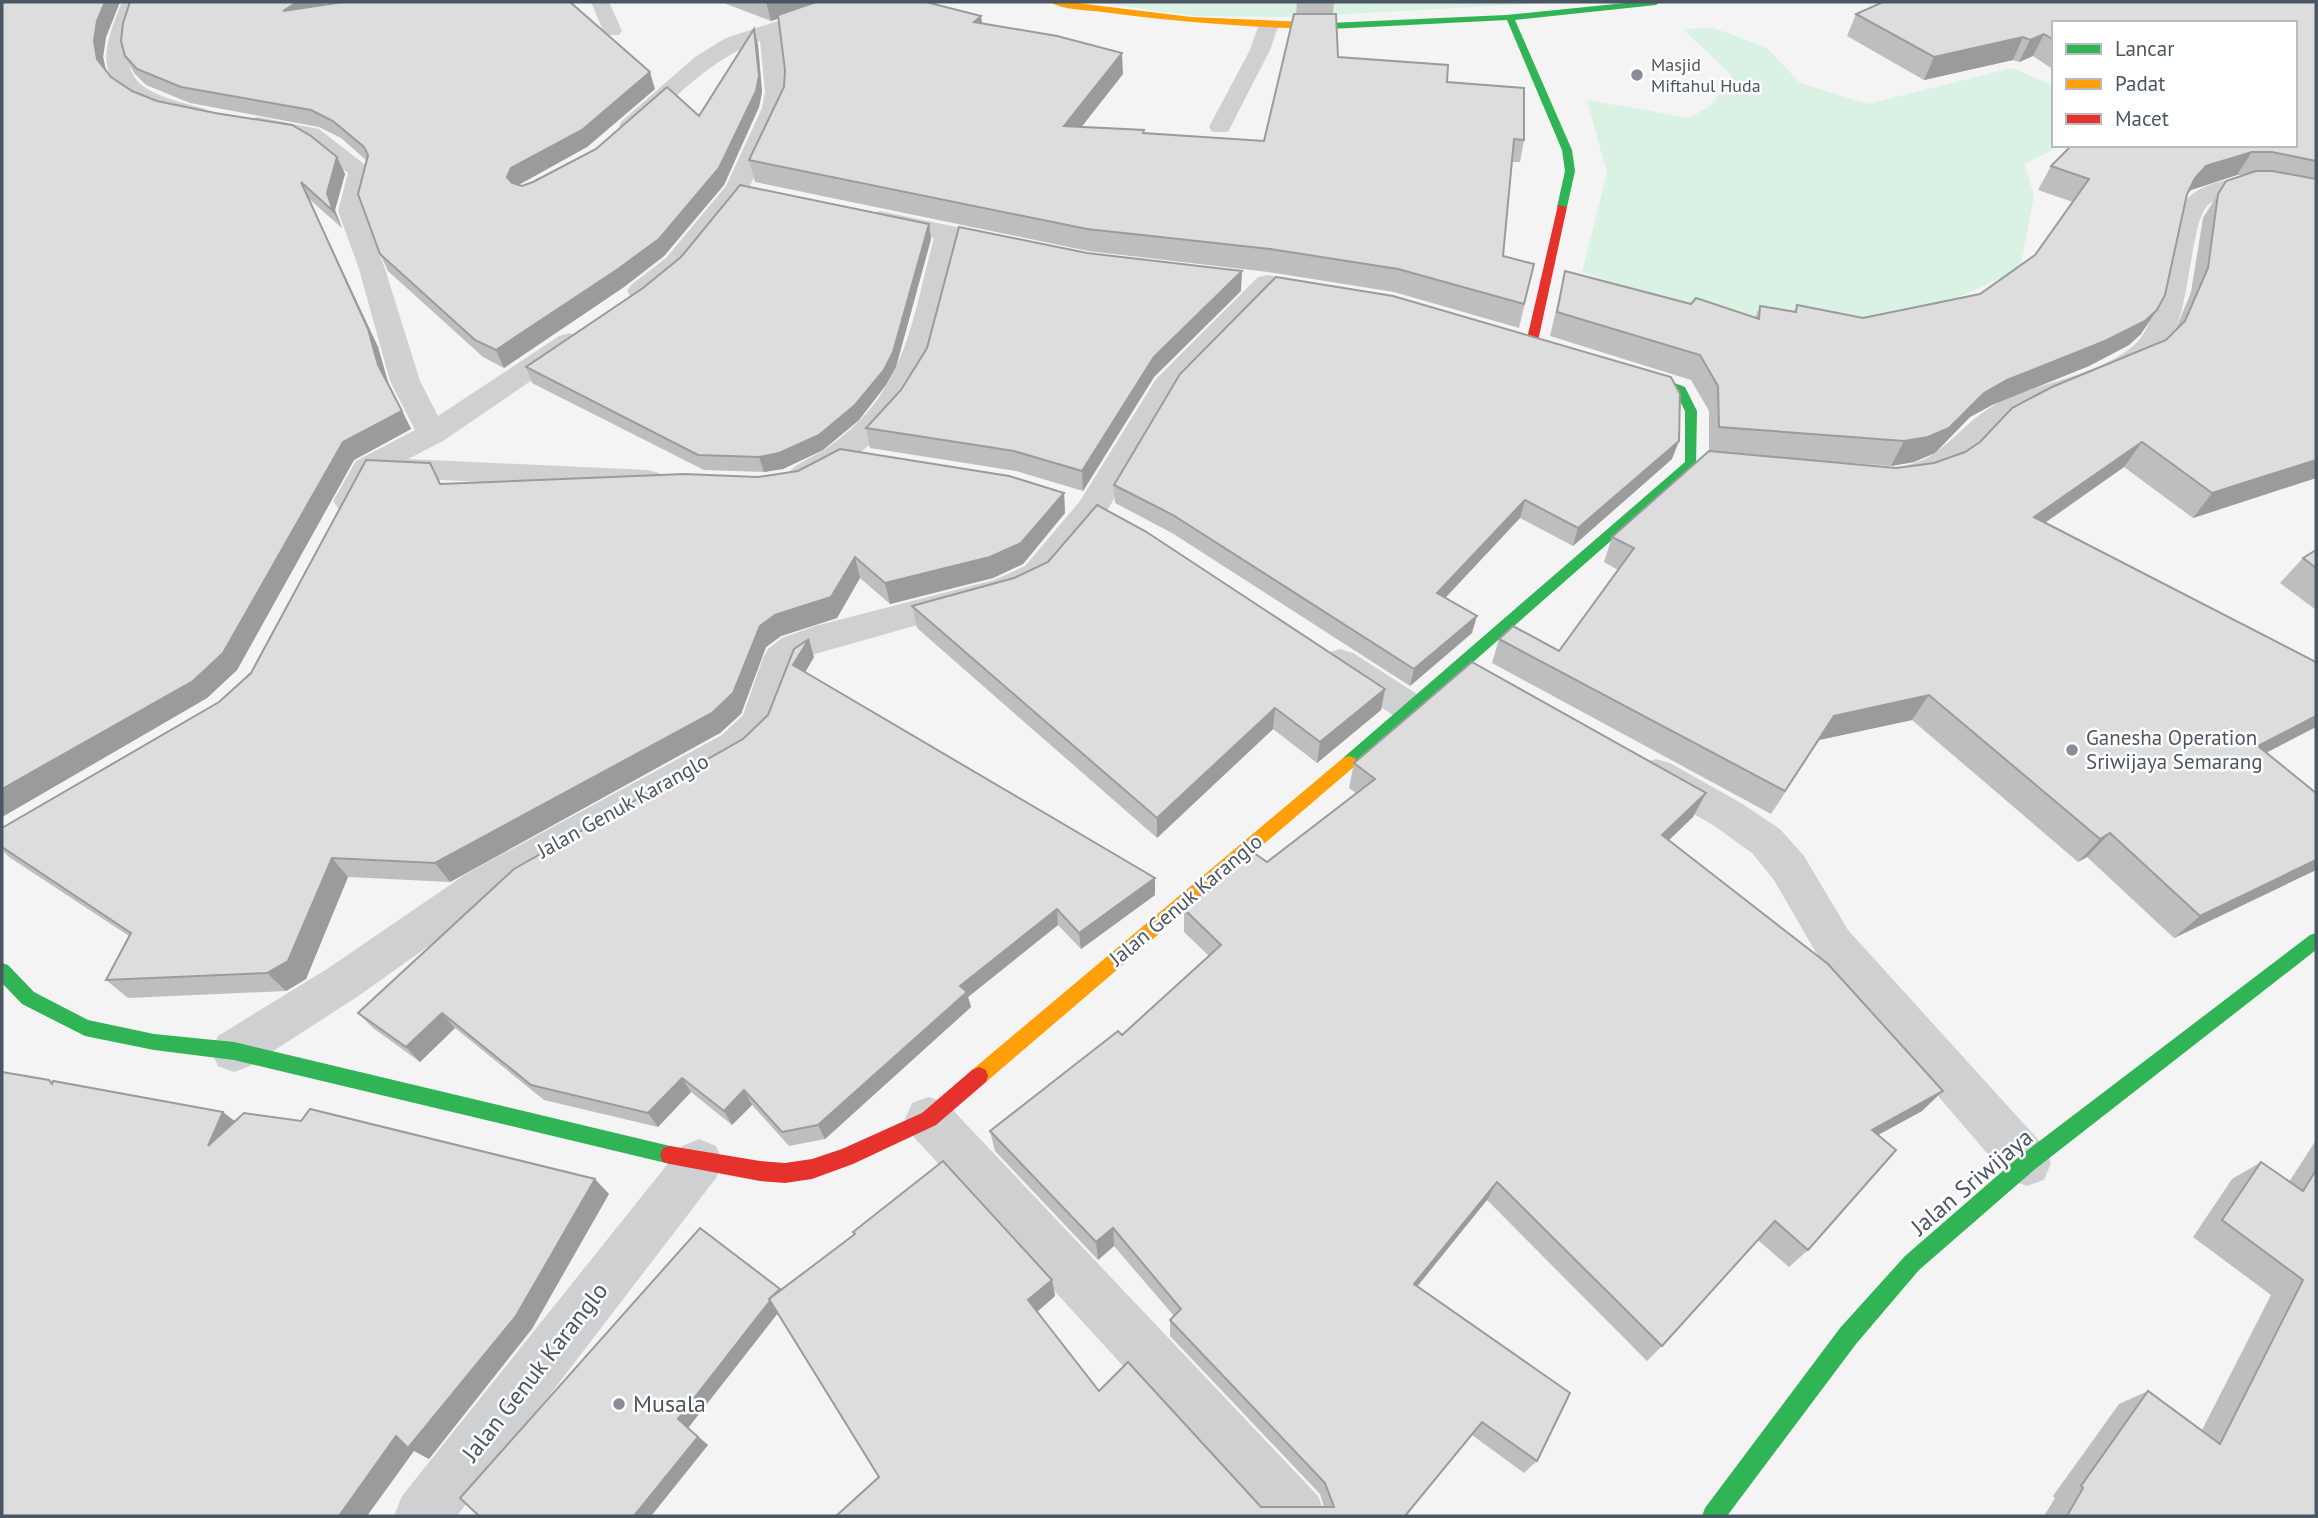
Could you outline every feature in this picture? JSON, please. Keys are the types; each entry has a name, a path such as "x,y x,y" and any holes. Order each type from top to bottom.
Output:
{"street":[{"path":"131,2 119,46 119,72 123,80 130,88 176,111 214,117"},
{"path":"618,136 703,62 734,43 855,2"},
{"path":"1055,2 1159,19 1268,27 1402,26 1656,2"},
{"name":"Jalan Genuk Karanglo","path":"2,971 28,998 85,1028 154,1042 234,1051 699,1162 771,1172 799,1172 824,1165 929,1119 1410,708 1705,464 1691,411 1679,387 1519,340 1570,171 1567,150 1510,17"},
{"path":"615,309 675,264 748,190 774,108 776,92 769,29"},
{"path":"239,121 311,134 361,170 361,179 351,211 372,269 405,381 432,434"},
{"path":"1883,480 1919,474 1938,467 1953,458 1984,424 2006,411 2138,356 2156,339 2175,291 2187,217 2200,198 2220,189 2246,185 2316,196"},
{"path":"855,214 1037,251"},
{"path":"777,484 791,482 838,456 873,428 908,380 914,367 948,234"},
{"name":"Jalan Genuk Karanglo","path":"234,1051 342,983 481,886 735,745 759,722 781,658 795,647 815,639 1022,582 1037,574 1091,509 1166,385 1267,284"},
{"path":"335,527 367,468 432,434 588,328"},
{"path":"838,456 879,462"},
{"path":"367,468 682,481"},
{"path":"1319,648 1410,708"},
{"path":"1462,666 1498,686"},
{"path":"1619,754 1727,814 1766,841 1789,868 1833,943 2027,1163"},
{"name":"Jalan Sriwijaya","path":"1713,1516 1848,1336 1912,1263 2027,1163 2316,940"},
{"path":"929,1119 1298,1516"},
{"name":"Jalan Genuk Karanglo","path":"422,1516 699,1162"}],"lane":[{"path":"600,2 612,31"},
{"path":"1220,127 1260,50 1268,27"}],"green space":[{"path":"1093,2 1562,2 1296,17 1195,16"},
{"path":"1714,28 1767,48 1800,83 1868,104 2012,68 2052,85 2052,147 2059,147 2025,164 2034,197 2020,269 1927,312 1876,329 1779,323 1661,301 1582,272 1607,173 1587,100 1690,118 1711,105 1732,76 1683,29"}],"building":[{"path":"2,2 105,2 97,21 94,41 97,59 111,77 132,91 157,101 292,125 337,157 327,193 333,211 301,182 368,329 378,365 402,411 343,442 223,653 193,681 2,789"},
{"path":"130,2 297,2 283,11 343,2 570,2 650,72 582,130 511,168 507,177 512,183 522,186 596,149 667,87 699,116 754,29 759,76 756,91 719,168 659,239 496,350 475,340 380,254 358,194 368,155 364,147 333,121 311,110 181,87 137,69 125,56 121,41"},
{"path":"816,2 926,2 981,16 974,22 1057,36 1122,53 1064,126 1264,141 1294,14 1336,14 1338,57 1448,65 1447,82 1524,88 1524,140 1514,139 1503,256 1534,264 1524,304 1398,269 1270,249 1087,229 749,160 784,87 785,70 778,15"},
{"path":"1883,2 2316,2 2316,161 2272,152 2252,152 2206,166 2195,178 2187,194 2165,295 2157,310 2145,321 2105,341 2007,380 1984,393 1949,428 1928,437 1904,441 1719,427 1718,386 1700,355 1557,312 1565,271 1691,304 1696,298 1759,319 1760,306 1796,312 1797,305 1863,318 1980,294 2035,255 2089,179 2051,166 2070,147 2297,147 2297,21 2052,21 2052,39 2044,34 2030,40 2023,37 1934,57 1856,14"},
{"path":"2256,171 2272,171 2316,179 2316,460 2212,493 2142,442 2034,517 2316,662 2316,716 2258,746 2316,793 2316,860 2200,916 2110,833 2100,839 1929,695 1834,716 1785,791 1499,639 1513,626 1559,651 1634,548 1612,537 1709,451 1896,468 1934,463 1965,452 1980,442 2012,408 2052,387 2166,340 2185,321 2208,268 2218,194 2226,181"},
{"path":"740,185 929,224 893,352 884,370 855,405 819,435 779,453 759,457 698,455 526,367 643,288 681,257"},
{"path":"959,227 1087,253 1242,271 1154,357 1082,471 1014,451 866,428 901,390 927,348"},
{"path":"1276,277 1393,296 1671,377 1680,394 1679,441 1578,528 1525,500 1437,593 1477,616 1414,669 1173,515 1114,485 1180,374"},
{"path":"840,449 1009,476 1064,493 1021,543 990,557 885,583 855,557 831,597 775,615 760,626 733,693 712,713 435,863 332,858 288,961 267,973 106,980 131,933 2,847 2,828 219,702 251,673 366,460 430,463 440,484 684,474 758,477 798,471"},
{"path":"1097,505 1145,531 1385,689 1320,742 1275,708 1157,818 912,606 1014,578 1048,562"},
{"path":"2316,550 2316,568 2303,558"},
{"path":"809,639 793,665 1155,878 1079,933 1057,909 960,986 967,992 818,1125 782,1132 744,1090 724,1111 682,1078 648,1113 531,1085 442,1013 406,1047 358,1013 514,869 743,739 768,715 794,649"},
{"path":"1472,662 1706,793 1662,835 1828,964 1943,1091 1872,1130 1896,1150 1808,1250 1775,1221 1662,1346 1497,1182 1414,1284 1570,1393 1537,1461 1482,1422 1405,1516 836,1516 879,1477 769,1299 855,1234 853,1232 943,1161 1052,1280 1028,1300 1099,1391 1128,1362 1261,1507 1334,1507 1325,1483 1170,1320 1181,1309 1113,1228 1096,1242 990,1131 1118,1031 1122,1035 1221,945 1184,909 1251,851 1267,862 1375,779 1354,763"},
{"path":"2,1072 49,1080 52,1084 53,1081 223,1112 208,1146 244,1113 301,1121 310,1109 595,1179 516,1316 408,1448 396,1436 339,1516 2,1516"},
{"path":"2261,1162 2303,1191 2316,1170 2316,1516 2067,1516 2083,1488 2081,1486 2148,1391 2220,1444 2303,1280 2222,1220"},
{"path":"700,1228 780,1289 769,1299 678,1419 698,1437 634,1516 479,1516 460,1498"}],"traffic: fast":[{"path":"1330,26 1506,18 1656,2"},
{"path":"1510,17 1567,150 1570,171 1562,207"},
{"path":"1349,762 1691,463 1691,411 1679,387 1632,371"},
{"path":"1713,1516 1848,1336 1912,1263 2027,1163 2316,940"},
{"path":"2,971 28,998 85,1028 154,1042 234,1051 670,1155"}],"traffic: slow":[{"path":"1054,2 1191,20 1330,26"},
{"path":"979,1076 1349,762"}],"traffic: jam":[{"path":"1562,207 1532,343 1632,371"},
{"path":"670,1155 760,1171 785,1173 812,1169 846,1157 929,1119 979,1076"}],"place":[{"name":"Masjid Miftahul Huda","path":"1637,75"},
{"name":"Ganesha Operation Sriwijaya Semarang","path":"2072,750"},
{"name":"Musala","path":"619,1404"}]}
